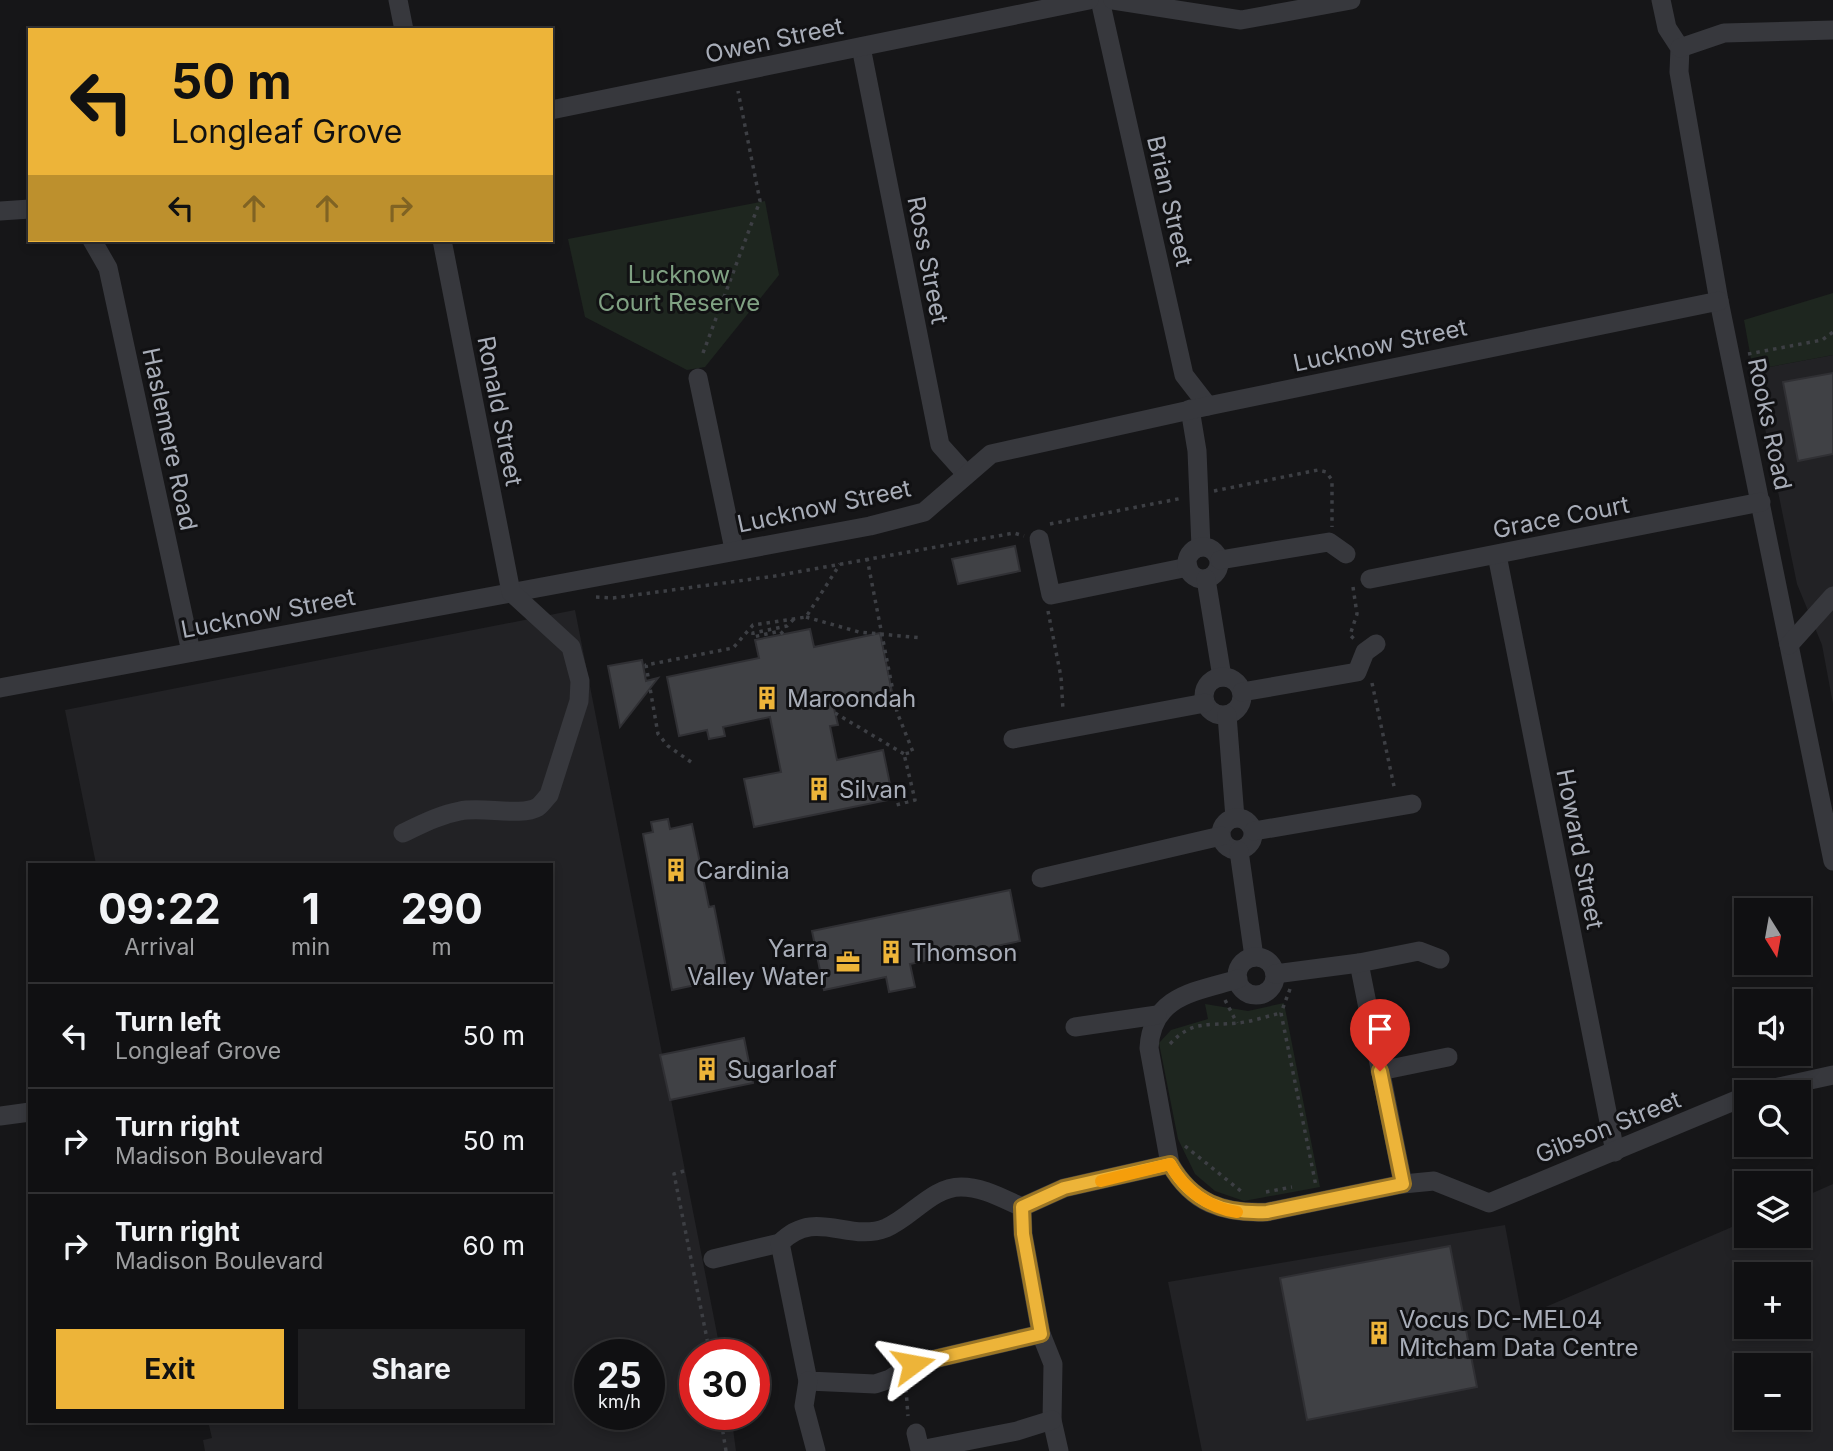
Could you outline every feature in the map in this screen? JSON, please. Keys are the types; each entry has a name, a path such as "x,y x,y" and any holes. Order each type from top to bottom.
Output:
{"street":[{"path":"398,0 404,28"},
{"name":"Owen Street","path":"553,110 1089,0"},
{"name":"Brian Street","path":"1100,0 1184,375 1199,407"},
{"path":"1113,0 1241,20 1351,0"},
{"name":"Rooks Road","path":"1661,0 1667,28 1680,48 1679,72 1719,301 1833,861"},
{"path":"1680,48 1724,33 1833,30"},
{"name":"Ross Street","path":"861,47 940,445 966,474"},
{"path":"0,211 28,209"},
{"name":"Haslemere Road","path":"93,242 108,268 191,652"},
{"name":"Ronald Street","path":"442,242 511,592"},
{"name":"Lucknow Street","path":"0,688 734,549 870,526 924,512 991,454 1199,407 1719,301"},
{"path":"698,378 734,549"},
{"path":"1199,407 1197,451 1201,547"},
{"name":"Grace Court","path":"1370,579 1761,502"},
{"path":"1039,539 1051,595 1188,567"},
{"path":"1220,560 1329,542 1346,554"},
{"path":"1201,547 1215,551 1220,560 1217,572 1206,579 1194,576 1188,567 1188,556 1201,547"},
{"name":"Howard Street","path":"1497,555 1615,1152"},
{"path":"1206,579 1222,677"},
{"path":"403,833 441,815 461,810 475,808 525,811 538,807 549,794 579,701 580,681 571,647 511,592"},
{"path":"1789,645 1833,596"},
{"path":"1242,692 1357,672 1371,648"},
{"path":"1222,677 1235,681 1242,692 1241,704 1227,715 1214,713 1205,703 1205,688 1209,682 1222,677"},
{"path":"1013,739 1205,703"},
{"path":"1227,715 1235,818"},
{"path":"1254,831 1405,805"},
{"path":"1235,818 1247,820 1254,831 1251,844 1238,851 1226,847 1221,836 1224,824 1235,818"},
{"path":"1041,878 1221,836"},
{"path":"1238,851 1254,957"},
{"path":"1275,974 1359,963 1419,951 1440,959"},
{"path":"1254,957 1268,961 1275,974 1271,987 1259,995 1245,991 1238,979 1241,964 1254,957"},
{"path":"1238,979 1172,1001 1157,1015 1150,1030 1149,1048 1170,1164 1179,1180 1198,1196 1223,1210 1267,1212 1317,1194 1403,1184 1359,963"},
{"path":"1075,1027 1157,1015"},
{"path":"1380,1071 1448,1057"},
{"path":"1811,1081 1833,1076"},
{"name":"Gibson Street","path":"1403,1184 1434,1181 1489,1203 1734,1101"},
{"path":"0,1116 28,1112"},
{"path":"713,1259 780,1243 788,1234 803,1226 822,1225 862,1232 886,1228 944,1191 960,1187 981,1189 1022,1207 1064,1188 1170,1164"},
{"path":"1022,1207 1023,1234 1041,1334 1053,1364 1052,1420 1059,1451"},
{"path":"780,1243 808,1381 804,1406 816,1451"},
{"path":"808,1381 875,1384 913,1364 1041,1334"},
{"path":"912,1429 920,1450 1017,1431 1052,1420"}],"path":[{"path":"704,353 760,201 735,73"},
{"path":"1731,357 1822,340 1833,332"},
{"path":"594,597 613,598 775,576 1014,533 1039,539"},
{"path":"1346,554 1357,614 1350,635 1371,648"},
{"path":"835,713 904,754 913,752 897,712 867,558"},
{"path":"806,617 840,564"},
{"path":"1051,595 1048,607 1061,677 1065,730"},
{"path":"691,762 668,746 658,734 646,665 733,648 753,625 806,617 859,632 922,638"},
{"path":"787,625 786,634 780,631 753,637 753,633 787,625 796,618"},
{"path":"1357,672 1374,684 1405,805"},
{"path":"895,805 915,800 904,754"},
{"path":"1296,973 1281,1013 1317,1194"},
{"path":"1218,985 1237,1023"},
{"path":"1165,1055 1170,1044 1183,1031 1213,1023 1237,1023 1281,1013"},
{"path":"1182,1136 1185,1147 1237,1190 1245,1193"},
{"path":"684,1171 674,1174 706,1339"},
{"path":"1305,1186 1317,1194"},
{"path":"1258,1194 1282,1187 1294,1187"},
{"path":"898,1374 905,1385 912,1429"},
{"path":"723,1430 726,1451"}],"shaded area":[{"path":"1833,355 1833,704 1822,645 1797,584 1753,370"},
{"path":"575,610 718,1339 679,1339 679,1430 733,1430 736,1451 205,1451 203,1440 212,1438 208,1423 553,1423 553,863 96,863 65,710"},
{"path":"1833,1184 1833,1451 1202,1451 1168,1282 1505,1225 1522,1317 1734,1226 1734,1248 1811,1248 1811,1194"}],"green space":[{"name":"Lucknow Court Reserve","path":"765,201 779,275 705,367 687,370 585,317 568,239"},
{"path":"1833,293 1833,355 1753,370 1744,320"},
{"path":"1284,1003 1320,1187 1244,1201 1215,1191 1195,1174 1178,1139 1159,1043 1171,1030 1208,1019 1205,1004 1248,1011"}],"building":[{"path":"1833,373 1833,454 1798,461 1783,382"},
{"path":"1015,546 1020,571 958,584 952,559"},
{"name":"Maroondah","path":"810,629 814,647 880,633 892,692 833,704 838,725 830,726 837,760 883,750 893,799 754,827 744,779 781,772 770,717 723,727 725,736 709,739 707,730 679,736 667,677 759,658 755,640"},
{"path":"642,660 646,681 658,678 620,727 608,666"},
{"path":"668,819 670,829 692,824 709,907 714,906 728,978 672,990 643,834 653,832 651,822"},
{"name":"Thomson","path":"1010,890 1020,941 910,964 915,987 889,992 886,977 824,990 812,931"},
{"name":"Sugarloaf","path":"744,1038 753,1083 670,1100 660,1055"},
{"name":"Vocus DC-MEL04 Mitcham Data Centre","path":"1450,1246 1477,1387 1307,1420 1280,1278"}],"slow traffic":[{"path":"1101,1181 1170,1164 1179,1180 1198,1196 1223,1210 1237,1212"}],"place":[{"name":"Maroondah","path":"767,698"},
{"name":"Silvan","path":"819,789"},
{"name":"Cardinia","path":"676,870"},
{"name":"Thomson","path":"891,952"},
{"name":"Yarra Valley Water","path":"848,962"},
{"name":"Sugarloaf","path":"707,1069"},
{"name":"Vocus DC-MEL04 Mitcham Data Centre","path":"1379,1333"}],"route":[{"path":"913,1364 1041,1334 1023,1234 1022,1207 1064,1188 1141,1173 1170,1164 1179,1180 1198,1196 1223,1210 1244,1213 1267,1212 1403,1184 1380,1071"}]}
